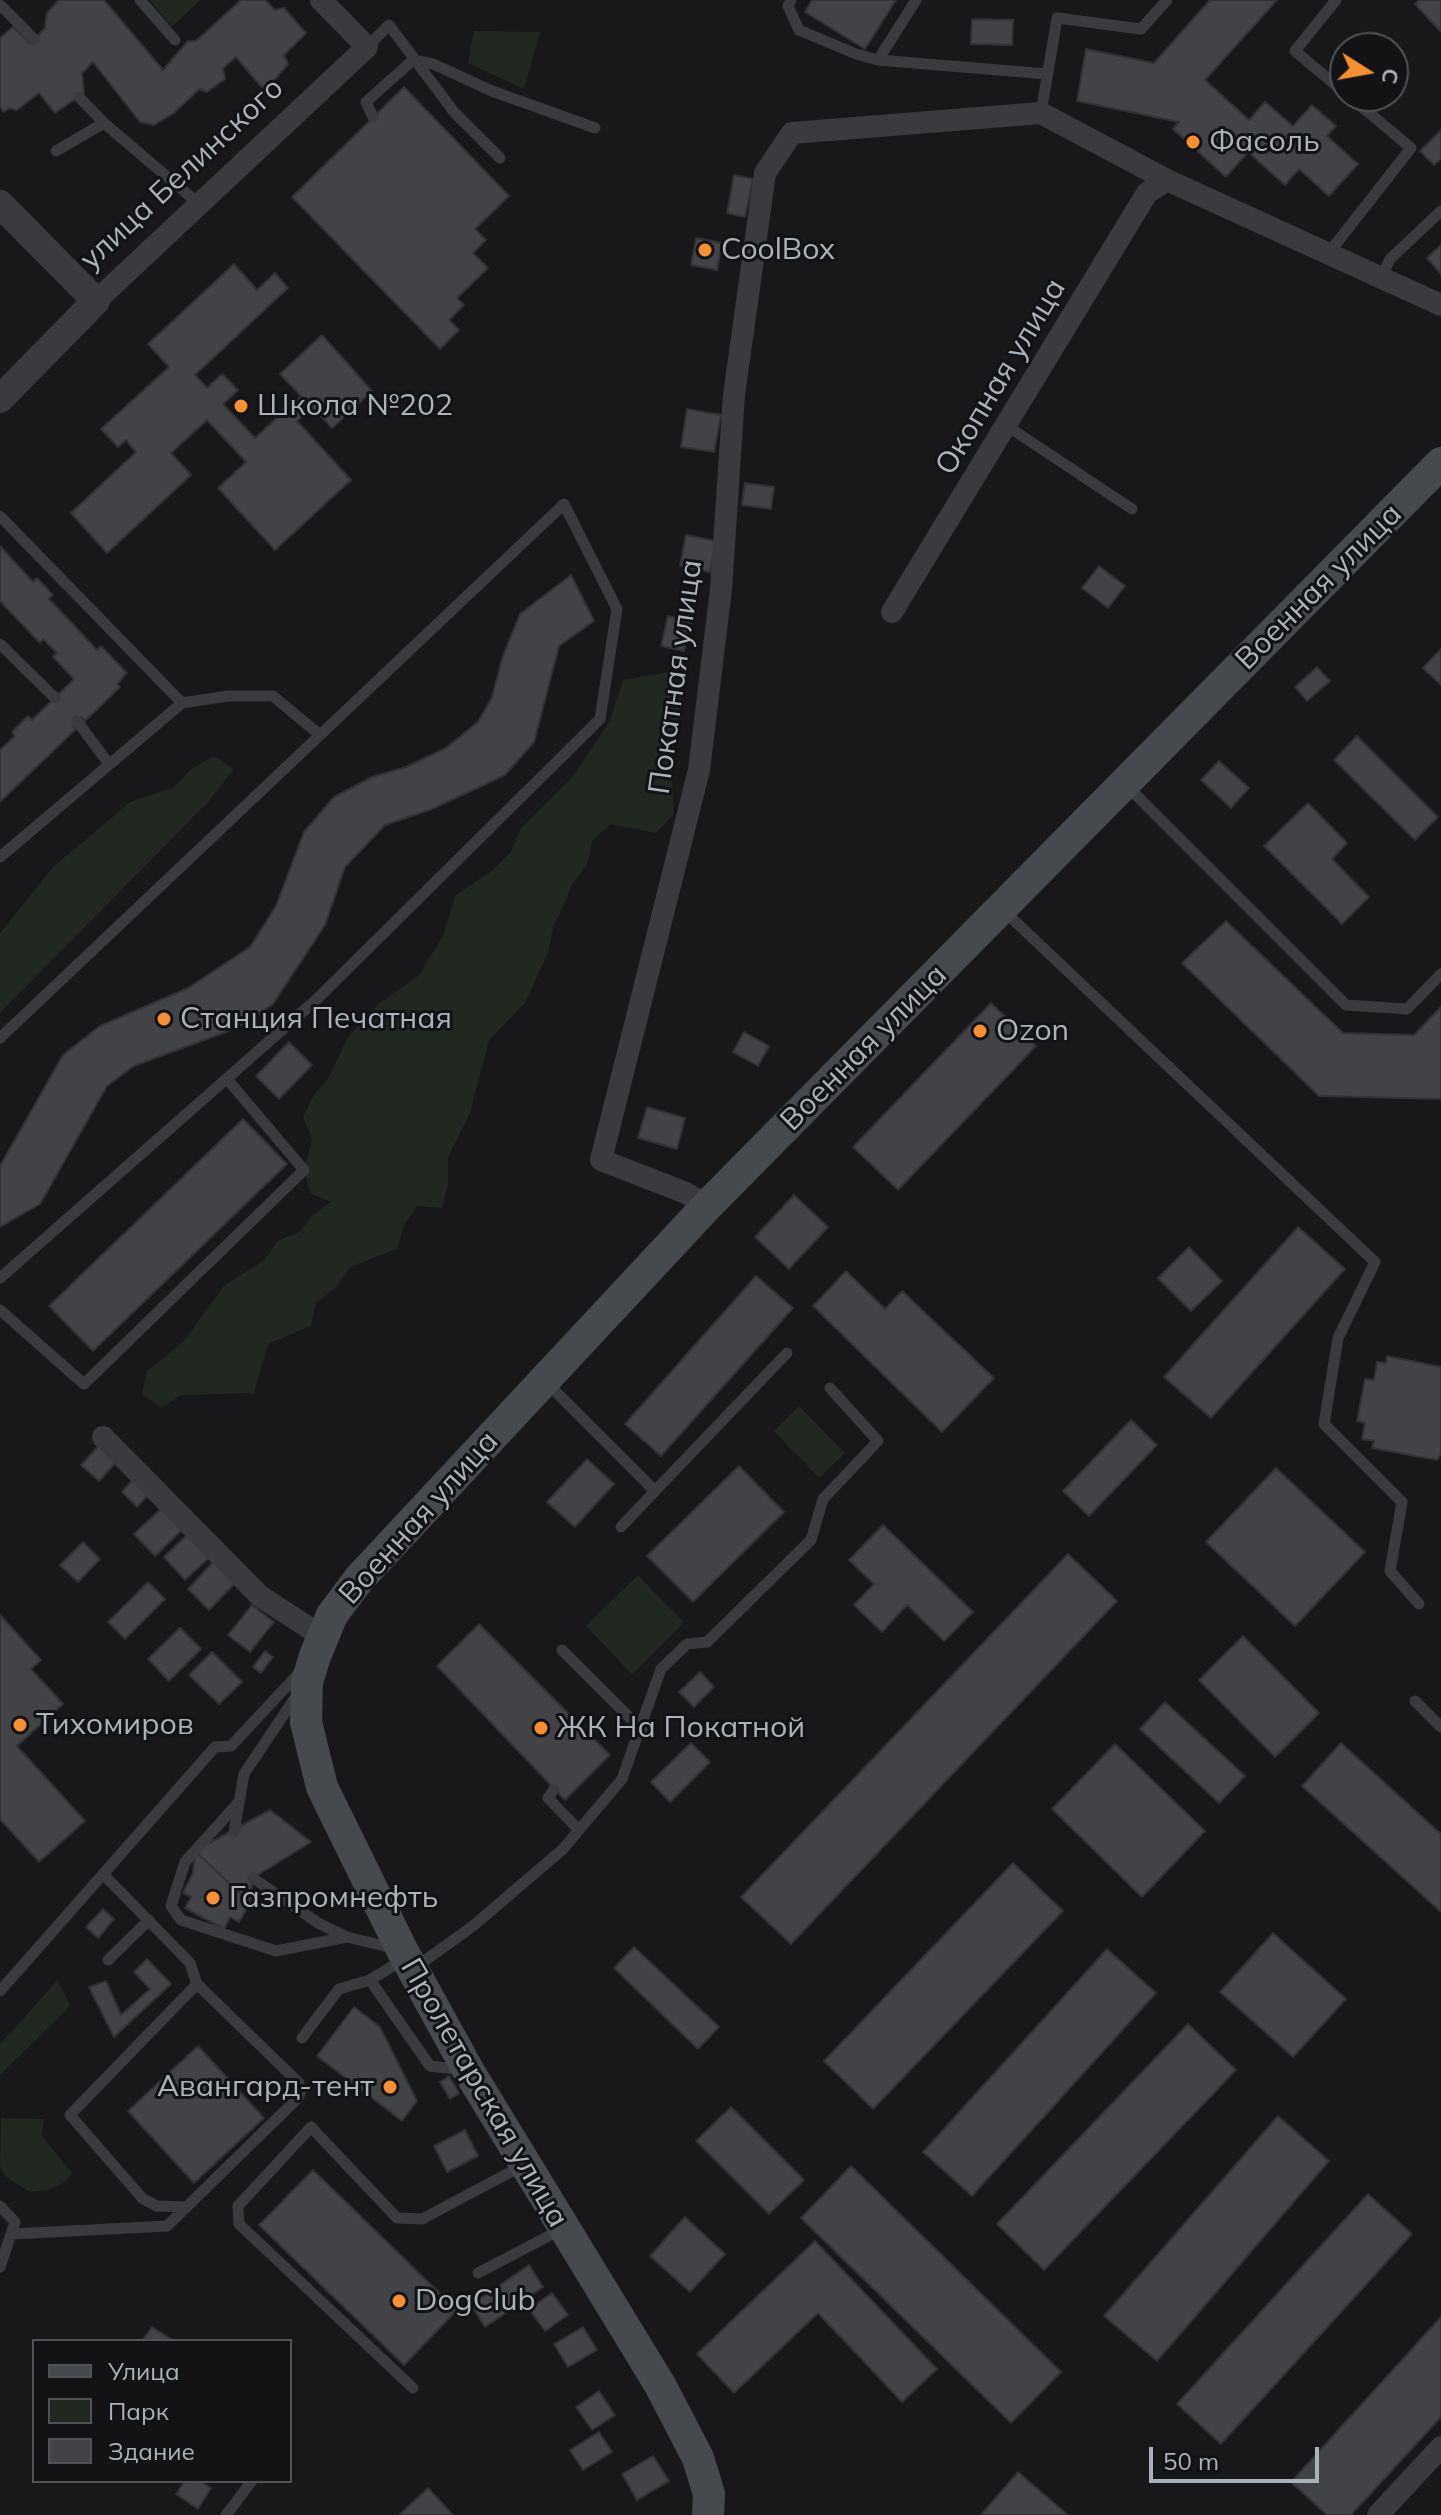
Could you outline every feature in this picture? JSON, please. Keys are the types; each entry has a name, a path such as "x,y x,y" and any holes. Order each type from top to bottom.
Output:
{"main road":[{"name":"Военная улица","path":"315,1658 332,1615 359,1579 707,1206 1441,463"},
{"name":"Пролетарская улица","path":"315,1658 306,1722 322,1787 407,1959 468,2070 562,2229 660,2385 698,2458 709,2494 708,2515"}],"street":[{"path":"321,0 367,47"},
{"name":"улица Белинского","path":"0,399 96,301 367,47"},
{"path":"1041,113 1167,180 1327,256 1441,305"},
{"name":"Покатная улица","path":"707,1206 686,1193 601,1160 699,770 721,589 734,395 765,173 792,133 1041,113"},
{"name":"Окопная улица","path":"892,612 1147,193 1167,180"},
{"path":"0,204 96,301"},
{"path":"103,1437 260,1596 315,1658"},
{"path":"1378,2515 1441,2447"}],"lane":[{"path":"140,0 175,40"},
{"path":"791,0 788,6 799,30 878,60 1047,74"},
{"path":"878,60 916,0"},
{"path":"1041,113 1057,18 1141,29 1167,0"},
{"path":"1329,79 1295,51 1336,0"},
{"path":"3,13 34,39"},
{"path":"367,47 389,25 454,112 500,158"},
{"path":"373,117 366,102 413,60"},
{"path":"413,60 433,64 492,91 595,128"},
{"path":"79,97 104,123 199,204"},
{"path":"1327,256 1411,148 1368,112"},
{"path":"56,151 104,123"},
{"path":"1381,279 1390,259 1441,211"},
{"path":"1007,426 1132,509"},
{"path":"0,1038 564,504 617,609 600,719 316,1000 0,1278"},
{"path":"0,516 182,703"},
{"path":"0,644 55,698"},
{"path":"0,857 182,703 228,696 273,696 320,735"},
{"path":"77,721 109,764"},
{"path":"1124,784 1346,1005 1407,1009 1441,974"},
{"path":"1001,908 1375,1262 1338,1338 1324,1424 1402,1502 1390,1571 1419,1604"},
{"path":"0,1310 84,1384 304,1170 227,1079"},
{"path":"621,1527 787,1353"},
{"path":"545,1381 655,1491"},
{"path":"302,2038 339,1989 370,1980 473,1926 563,1849 619,1785 642,1730 661,1669 683,1646 707,1642 811,1540 823,1499 877,1445 877,1437 830,1388"},
{"path":"562,1650 642,1730"},
{"path":"234,1832 244,1774 315,1658"},
{"path":"0,1991 215,1747 231,1746 315,1658"},
{"path":"1415,1701 1441,1727"},
{"path":"554,1789 548,1798 579,1830"},
{"path":"238,1803 185,1862 171,1906 181,1920 276,1951 347,1937"},
{"path":"12,2234 161,2227 173,2222 298,2098 301,2090 299,2083 197,1984 190,1963 103,1874"},
{"path":"253,1878 318,1923 407,1959"},
{"path":"108,1960 149,1920"},
{"path":"370,1980 430,2066 468,2070"},
{"path":"187,2207 157,2206 143,2199 70,2115 197,1984"},
{"path":"413,2388 239,2224 238,2206 311,2127 397,2218 422,2219 524,2165"},
{"path":"0,2206 15,2222 0,2267"},
{"path":"478,2273 562,2229"},
{"path":"226,2515 250,2483"}],"green space":[{"path":"150,0 200,0 172,27"},
{"path":"474,31 540,32 524,89 468,63"},
{"path":"670,672 682,694 671,765 674,814 656,833 610,824 592,841 587,865 573,883 553,928 548,953 525,1003 489,1040 470,1113 448,1157 448,1184 442,1208 417,1206 404,1225 397,1249 350,1267 336,1288 316,1302 311,1326 268,1344 254,1393 182,1395 161,1408 142,1394 147,1371 183,1342 224,1286 264,1260 278,1241 299,1232 313,1215 331,1202 310,1193 304,1170 312,1139 303,1117 314,1095 328,1079 348,1037 380,1003 419,975 444,934 455,896 494,869 511,852 520,830 571,779 609,722 623,680"},
{"path":"214,756 234,769 208,802 0,1013 0,933 53,867 130,802 174,787 192,768"},
{"path":"799,1406 845,1453 819,1478 774,1431"},
{"path":"638,1575 684,1622 632,1674 586,1626"},
{"path":"58,1980 70,2006 0,2075 0,2044"},
{"path":"1,2118 44,2119 42,2136 72,2173 66,2181 49,2190 30,2192 6,2177 0,2167"}],"building":[{"path":"59,0 104,0 163,70 188,41 196,41 241,0 265,0 275,10 284,8 306,33 284,55 288,64 265,91 236,57 223,68 225,79 207,92 199,89 174,113 154,125 140,122 93,62 82,73 84,93 55,113 39,93 17,110 9,108 4,112 0,107 0,38 13,27 30,43 45,28 47,13"},
{"path":"812,0 896,0 865,49 805,12"},
{"path":"1210,0 1277,0 1205,80 1249,120 1265,102 1293,126 1312,105 1336,126 1327,136 1358,164 1329,196 1299,169 1285,185 1248,152 1226,177 1173,129 1179,122 1077,101 1086,49 1154,63"},
{"path":"1419,0 1441,0 1441,32 1415,4"},
{"path":"972,19 1013,20 1012,45 971,44"},
{"path":"404,87 509,196 475,229 486,240 473,253 488,268 457,298 464,305 449,320 459,330 440,349 292,197"},
{"path":"1441,130 1441,159 1434,165 1420,151"},
{"path":"734,175 753,179 745,217 727,213"},
{"path":"696,238 722,243 717,270 691,265"},
{"path":"1441,245 1441,274 1427,258"},
{"name":"Школа №202","path":"234,264 257,290 275,273 288,288 195,375 207,388 222,374 238,390 223,404 255,438 301,396 280,374 322,335 372,391 332,428 312,407 297,421 351,480 275,550 218,488 246,462 207,420 171,453 191,475 107,553 71,513 136,452 126,440 118,447 101,429 169,367 148,344"},
{"path":"687,409 721,415 714,452 681,447"},
{"path":"745,483 774,487 771,509 742,505"},
{"path":"686,535 716,541 710,572 680,566"},
{"path":"0,546 33,582 37,578 53,595 49,599 97,650 101,646 127,673 117,684 120,687 85,721 82,717 77,721 73,726 76,729 0,802 0,750 15,736 12,732 28,716 32,720 74,679 53,657 57,653 43,639 40,643 0,601"},
{"path":"1099,566 1125,586 1108,608 1082,588"},
{"path":"571,575 594,621 559,646 534,742 505,775 432,809 385,825 345,867 325,925 273,1004 239,1027 134,1066 107,1086 40,1204 0,1227 0,1166 63,1055 100,1026 188,988 250,947 276,906 304,832 334,797 372,777 406,767 446,748 478,722 492,697 503,656 520,614"},
{"path":"668,616 691,622 684,651 661,646"},
{"path":"1441,649 1441,685 1423,668"},
{"path":"1317,667 1330,681 1307,701 1295,687"},
{"path":"1357,736 1438,817 1415,840 1334,760"},
{"path":"1219,761 1249,788 1231,808 1201,780"},
{"path":"1308,803 1347,843 1332,859 1369,897 1342,924 1264,846"},
{"path":"1226,921 1343,1033 1414,1035 1441,1007 1441,1099 1319,1096 1182,963"},
{"path":"991,1003 1036,1046 898,1190 853,1147"},
{"path":"744,1032 769,1046 758,1066 733,1052"},
{"path":"289,1042 312,1065 279,1099 256,1076"},
{"path":"647,1107 685,1118 677,1149 638,1138"},
{"path":"243,1119 287,1164 93,1351 49,1306"},
{"path":"794,1195 828,1227 789,1269 755,1237"},
{"path":"1298,1227 1345,1269 1211,1418 1164,1377"},
{"path":"1189,1247 1222,1281 1191,1311 1158,1278"},
{"path":"846,1271 885,1309 902,1291 994,1378 942,1432 813,1306"},
{"path":"756,1276 793,1308 661,1456 625,1424"},
{"path":"1387,1356 1441,1367 1441,1454 1437,1460 1372,1448 1374,1441 1362,1439 1365,1423 1357,1421 1365,1379 1374,1380 1377,1362 1386,1363"},
{"path":"1131,1420 1157,1445 1089,1516 1063,1491"},
{"path":"102,1442 120,1458 99,1481 81,1465"},
{"path":"587,1459 614,1484 575,1527 547,1502"},
{"path":"739,1466 784,1512 693,1602 647,1556"},
{"path":"1276,1468 1365,1552 1295,1626 1206,1542"},
{"path":"137,1475 153,1490 137,1507 122,1492"},
{"path":"164,1506 184,1528 155,1556 134,1534"},
{"path":"883,1525 973,1612 944,1641 907,1605 882,1632 854,1605 874,1584 849,1560"},
{"path":"192,1530 214,1553 185,1580 164,1557"},
{"path":"83,1542 100,1559 78,1582 60,1565"},
{"path":"1068,1554 1117,1601 791,1944 741,1897"},
{"path":"217,1558 239,1579 209,1610 188,1589"},
{"path":"148,1582 165,1599 125,1639 108,1622"},
{"path":"252,1605 274,1622 250,1652 228,1635"},
{"name":"Тихомиров","path":"0,1615 41,1660 31,1669 63,1704 17,1746 85,1821 39,1862 0,1819"},
{"name":"ЖК На Покатной","path":"479,1624 610,1755 565,1800 437,1666"},
{"path":"180,1628 201,1649 169,1681 148,1659"},
{"path":"1243,1636 1319,1713 1275,1757 1199,1680"},
{"path":"265,1651 273,1657 261,1673 253,1667"},
{"path":"212,1652 242,1682 219,1704 189,1675"},
{"path":"700,1672 714,1687 694,1707 679,1692"},
{"path":"1165,1702 1245,1776 1219,1803 1140,1729"},
{"path":"691,1743 710,1762 670,1802 651,1782"},
{"path":"1341,1743 1441,1834 1441,1912 1302,1786"},
{"path":"1115,1744 1205,1831 1142,1897 1052,1809"},
{"path":"270,1810 311,1842 253,1878 250,1903 195,1851"},
{"path":"195,1851 250,1903 239,1922 230,1917 224,1929 185,1908 191,1897 183,1893 193,1873"},
{"path":"1013,1863 1063,1911 873,2109 824,2061"},
{"path":"103,1909 114,1919 98,1938 86,1927"},
{"path":"1273,1933 1346,1999 1293,2057 1220,1992"},
{"path":"634,1947 719,2027 698,2049 614,1968"},
{"path":"1107,1949 1156,1993 972,2196 923,2152"},
{"path":"147,1959 171,1984 114,2037 89,1987 106,1981 121,2015 150,1989 134,1972"},
{"path":"354,2007 380,2027 417,2101 402,2121 317,2056"},
{"path":"1188,2024 1236,2070 1044,2270 997,2224"},
{"path":"198,2046 264,2118 194,2183 128,2111"},
{"path":"449,2076 459,2093 450,2099 440,2082"},
{"path":"731,2107 804,2180 769,2214 696,2141"},
{"path":"1278,2116 1329,2161 1157,2361 1104,2316"},
{"path":"465,2130 478,2156 447,2172 434,2146"},
{"path":"851,2166 1061,2372 1011,2423 801,2218"},
{"path":"313,2170 457,2310 404,2365 259,2225"},
{"path":"1368,2194 1412,2234 1221,2444 1177,2404"},
{"path":"685,2217 725,2254 690,2292 650,2256"},
{"path":"815,2241 937,2369 902,2402 818,2313 734,2393 697,2354"},
{"path":"529,2265 543,2287 485,2327 471,2305"},
{"path":"552,2293 568,2315 545,2331 529,2309"},
{"path":"1441,2317 1441,2417 1351,2515 1327,2515 1291,2482"},
{"path":"152,2327 171,2339 143,2339"},
{"path":"583,2327 597,2350 568,2367 554,2344"},
{"path":"599,2391 615,2415 592,2430 576,2407"},
{"path":"599,2432 612,2452 583,2470 570,2450"},
{"path":"653,2456 669,2481 637,2500 622,2474"},
{"path":"1018,2472 1068,2515 981,2515"},
{"path":"184,2483 203,2483 211,2488 198,2509 176,2494"},
{"path":"428,2488 453,2515 400,2514"}],"place":[{"name":"Фасоль","path":"1193,142"},
{"name":"CoolBox","path":"705,250"},
{"name":"Школа №202","path":"241,406"},
{"name":"Станция Печатная","path":"164,1019"},
{"name":"Ozon","path":"980,1031"},
{"name":"Тихомиров","path":"20,1725"},
{"name":"ЖК На Покатной","path":"541,1728"},
{"name":"Газпромнефть","path":"213,1898"},
{"name":"Авангард-тент","path":"390,2087"},
{"name":"DogClub","path":"399,2301"}]}
